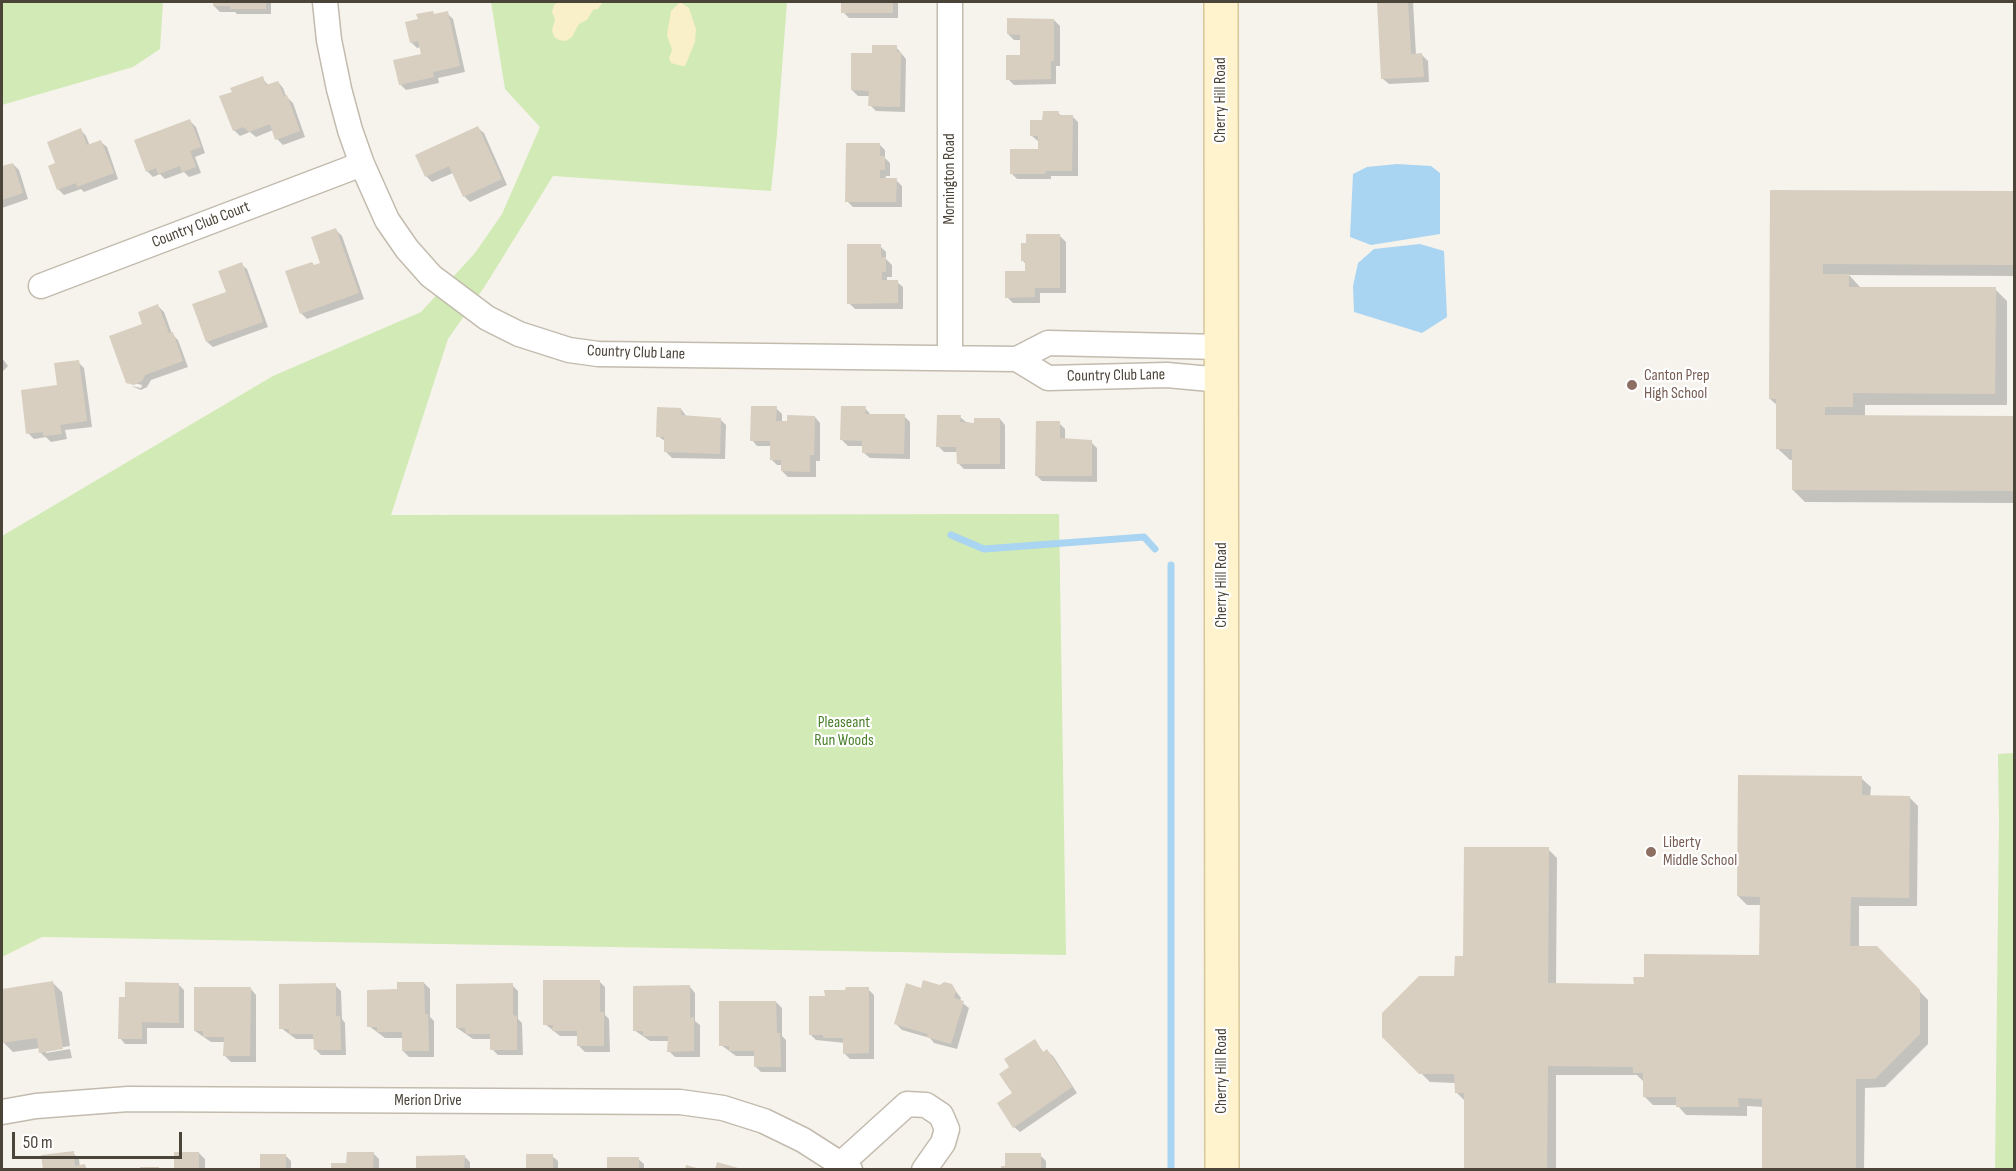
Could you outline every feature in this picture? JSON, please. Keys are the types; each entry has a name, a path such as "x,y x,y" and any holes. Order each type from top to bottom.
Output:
{"main road":[{"name":"Cherry Hill Road","path":"1221,2 1222,1170"}],"street":[{"name":"Country Club Lane","path":"326,2 329,40 339,89 362,164 387,220 407,249 431,276 487,318 519,334 569,350 598,354 1017,359 1048,343 1221,347"},
{"name":"Mornington Road","path":"950,2 950,357"},
{"name":"Country Club Court","path":"41,286 362,164"},
{"name":"Country Club Lane","path":"1017,359 1048,378 1167,375 1221,380"},
{"name":"Merion Drive","path":"2,1112 36,1106 128,1099 680,1102 723,1108 764,1121 803,1140 846,1166 907,1104 926,1104 941,1115 947,1129 943,1143 924,1170"}],"green space":[{"path":"2,2 163,2 160,49 133,67 2,105"},
{"name":"Pleaseant Run Woods","path":"491,2 787,2 771,191 553,176 485,286 448,339 391,515 1059,514 1066,955 42,937 2,957 2,536 273,376 421,312 475,253 502,214 540,127 505,89"},
{"path":"2014,753 2014,1169 1995,1170 1998,754"}],"sand":[{"path":"559,2 603,2 598,9 593,10 587,20 579,24 572,37 566,41 554,37 552,30 555,19 552,12 554,5"},
{"path":"680,2 689,8 696,29 695,42 685,66 671,63 669,58 672,50 667,35 671,11"}],"water":[{"path":"1397,164 1431,166 1440,173 1440,234 1371,245 1350,237 1353,174 1367,167"},
{"path":"1420,244 1444,251 1447,317 1422,333 1354,312 1353,286 1358,263 1374,249"}],"building":[{"path":"213,2 266,2 266,9 230,9 230,6 213,6"},
{"path":"841,2 893,2 893,13 841,13"},
{"path":"1377,2 1408,2 1411,54 1422,53 1424,77 1381,79"},
{"path":"433,11 434,14 448,11 460,66 433,72 434,77 399,85 393,60 421,54 418,41 410,43 405,22 418,19 416,14"},
{"path":"1007,18 1054,19 1054,61 1051,61 1051,79 1006,80 1006,55 1020,55 1020,35 1007,34"},
{"path":"872,45 897,45 897,52 901,52 900,107 868,106 869,91 851,90 851,53 872,53"},
{"path":"263,76 266,85 278,81 284,96 287,95 300,131 275,140 270,124 249,132 243,127 233,131 219,96 232,92 230,88"},
{"path":"1043,111 1059,111 1058,115 1073,115 1072,171 1010,174 1010,149 1038,149 1038,136 1030,136 1030,120 1042,120"},
{"path":"190,119 201,147 190,151 196,167 182,172 180,166 158,174 156,168 146,172 134,140"},
{"path":"478,126 502,179 463,197 449,166 425,177 415,155"},
{"path":"81,128 87,145 101,140 114,173 77,187 76,183 57,190 48,166 55,163 47,142"},
{"path":"846,143 880,143 880,156 885,156 885,170 880,170 880,178 897,178 896,202 845,202"},
{"path":"13,163 23,193 2,200 2,166"},
{"path":"1770,190 2014,191 2014,265 1823,264 1823,274 1849,274 1849,287 1996,287 1995,394 1853,393 1853,407 1825,407 1825,415 2014,416 2014,491 1792,490 1792,449 1776,449 1776,399 1769,399"},
{"path":"336,228 359,293 300,314 285,271 312,262 314,265 320,263 311,237"},
{"path":"1026,234 1060,234 1060,288 1035,288 1035,297 1005,298 1005,271 1025,271 1025,261 1021,261 1021,243 1026,243"},
{"path":"847,244 881,244 881,257 886,257 886,272 882,272 882,280 898,280 898,303 847,304"},
{"path":"242,262 263,322 206,342 192,304 226,292 218,271"},
{"path":"158,304 169,333 173,332 183,361 145,375 142,381 134,385 126,383 109,336 142,324 138,312"},
{"path":"79,360 87,421 60,425 62,434 43,436 43,432 26,434 21,390 57,385 54,363"},
{"path":"751,406 777,406 776,421 787,421 787,415 815,416 814,455 810,455 810,472 781,471 781,460 770,460 770,441 750,441"},
{"path":"841,406 866,406 865,414 905,414 904,454 862,453 862,441 840,440"},
{"path":"657,407 681,408 681,415 721,418 720,454 664,452 664,437 656,437"},
{"path":"937,415 961,415 960,422 974,423 974,418 1000,418 1000,464 957,464 956,447 936,447"},
{"path":"1036,421 1060,421 1060,438 1092,440 1092,476 1035,476"},
{"path":"1738,775 1862,776 1862,795 1910,796 1909,898 1851,897 1850,946 1877,946 1920,990 1920,1034 1875,1079 1856,1079 1856,1170 1762,1170 1762,1099 1738,1098 1739,1107 1676,1107 1676,1097 1643,1097 1643,1073 1633,1073 1633,1067 1548,1066 1547,1170 1464,1170 1464,1093 1455,1093 1454,1074 1419,1074 1382,1037 1382,1013 1419,976 1454,976 1455,956 1463,956 1464,847 1549,847 1548,983 1634,984 1633,977 1644,977 1644,954 1759,955 1760,897 1737,896"},
{"path":"543,980 600,980 600,1012 604,1012 604,1046 577,1046 577,1031 552,1031 553,1025 543,1025"},
{"path":"923,980 940,985 944,982 952,984 956,991 954,998 964,1001 951,1044 927,1037 928,1034 894,1024 906,983 921,988"},
{"path":"53,981 63,1049 39,1053 37,1038 2,1043 2,989"},
{"path":"125,982 179,983 179,1023 142,1022 142,1039 118,1039 119,997 125,997"},
{"path":"397,982 424,982 429,1051 402,1051 402,1032 377,1032 377,1027 367,1027 367,990 397,989"},
{"path":"336,983 336,1016 340,1016 341,1050 314,1050 313,1034 289,1034 289,1029 279,1029 279,984"},
{"path":"513,983 513,1015 517,1016 517,1050 490,1050 490,1034 466,1034 465,1028 456,1028 456,984"},
{"path":"690,985 690,1018 694,1017 694,1051 667,1052 668,1036 643,1036 643,1031 633,1031 633,986"},
{"path":"194,987 251,987 250,1056 223,1056 224,1037 203,1037 203,1031 194,1031"},
{"path":"846,987 869,987 869,1053 843,1054 843,1038 809,1035 809,996 825,996 824,990 845,990"},
{"path":"719,1001 776,1001 781,1067 754,1067 754,1051 729,1051 729,1046 719,1046"},
{"path":"1035,1039 1043,1052 1047,1049 1072,1087 1013,1128 997,1103 1012,1093 999,1074 1009,1067 1004,1059"},
{"path":"74,1151 75,1166 85,1164 86,1170 43,1170 41,1155"},
{"path":"174,1152 199,1152 199,1170 174,1170"},
{"path":"347,1152 374,1152 373,1170 331,1170 331,1163 346,1163"},
{"path":"1005,1153 1041,1153 1041,1170 1001,1170 1001,1166 1005,1166"},
{"path":"260,1154 286,1154 286,1170 260,1170"},
{"path":"526,1154 553,1154 553,1170 526,1170"},
{"path":"465,1155 464,1170 416,1170 416,1156"},
{"path":"607,1157 639,1157 639,1170 607,1170"},
{"path":"717,1162 742,1169 742,1170 715,1170"},
{"path":"686,1165 700,1169 700,1170 685,1170"},
{"path":"140,1167 159,1167 159,1170 140,1170"}],"waterway":[{"path":"951,535 984,549 1144,537 1155,549"},
{"path":"1171,565 1171,1170"}],"place":[{"name":"Canton Prep High School","path":"1632,385"},
{"name":"Liberty Middle School","path":"1651,852"}]}
